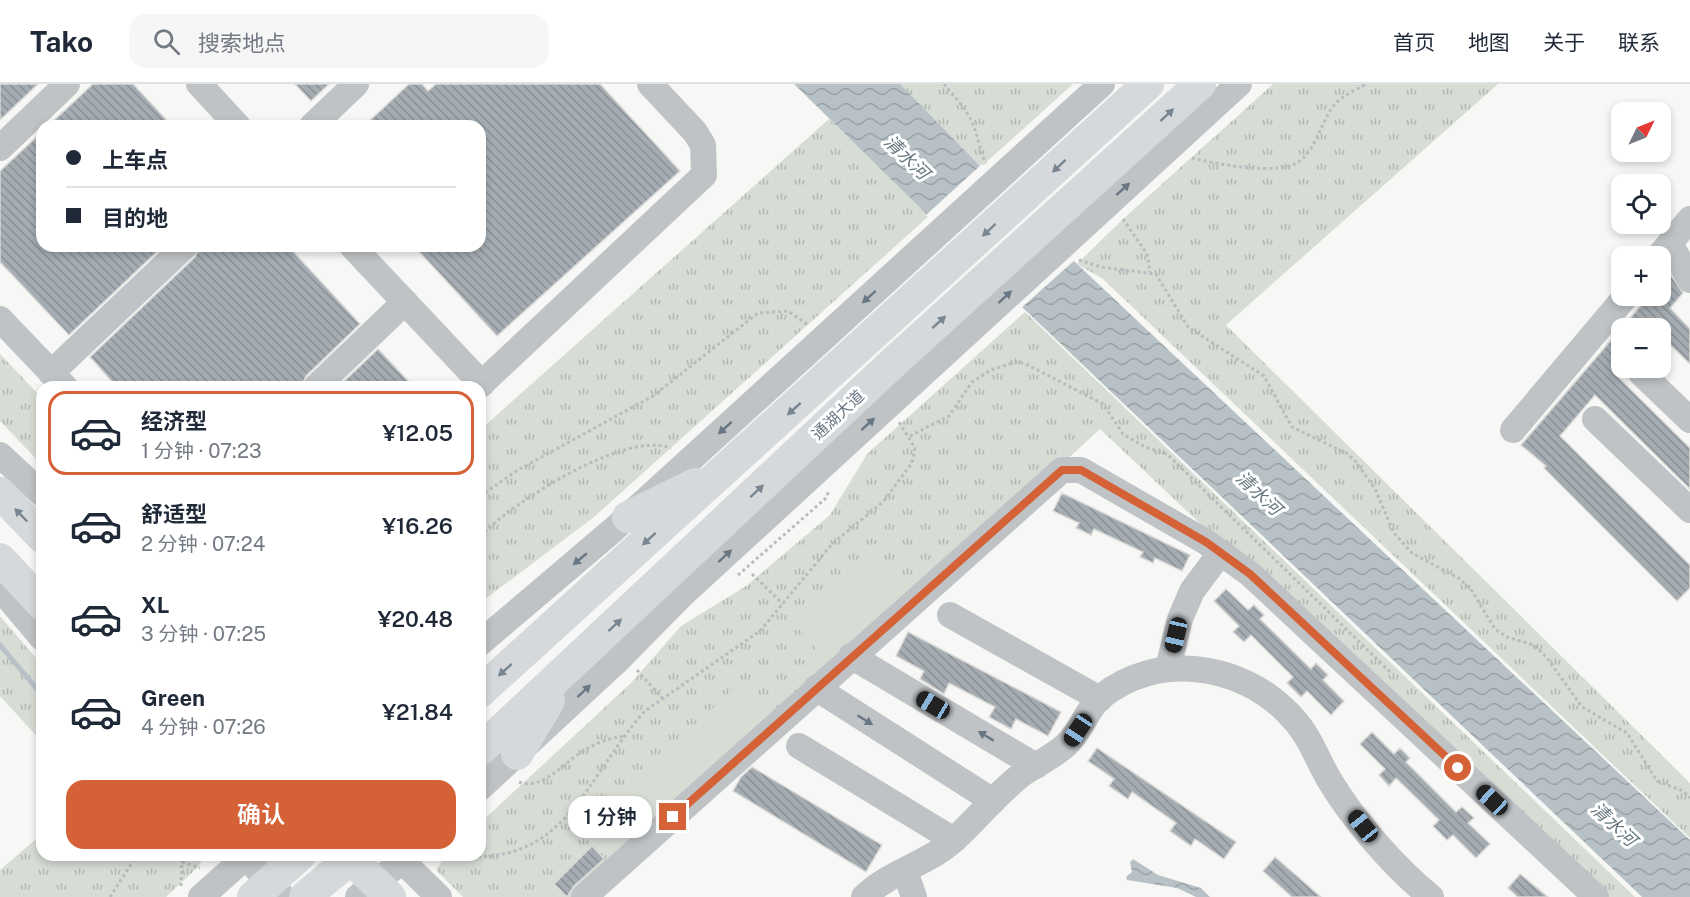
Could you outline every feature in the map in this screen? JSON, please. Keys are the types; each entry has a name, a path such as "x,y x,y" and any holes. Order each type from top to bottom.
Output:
{"main road":[{"name":"通湖大道","path":"486,688 869,341 1148,84"},
{"name":"通湖大道","path":"486,744 1071,220 1200,84"},
{"path":"628,517 730,466"},
{"path":"0,493 36,531"},
{"path":"0,559 36,598"},
{"path":"515,766 568,669"},
{"path":"278,876 332,861"},
{"path":"353,861 375,892"}],"street":[{"path":"0,148 67,84"},
{"path":"199,84 232,120"},
{"path":"318,120 356,84"},
{"path":"484,381 704,175 703,145 699,138 650,84"},
{"path":"486,639 628,517 1102,84"},
{"path":"1071,220 1239,84"},
{"path":"1667,246 1690,219"},
{"path":"0,319 58,380 179,252"},
{"path":"358,252 476,381"},
{"path":"1671,252 1690,259"},
{"path":"1671,258 1690,280"},
{"path":"322,381 405,302"},
{"path":"1513,430 1618,306"},
{"path":"486,784 515,766 906,370"},
{"path":"1646,378 1690,420"},
{"path":"1595,419 1690,510"},
{"path":"0,455 36,488"},
{"path":"584,897 851,656 1062,470 1081,470 1221,552 1250,574 1596,897"},
{"path":"1168,668 1180,619 1191,591 1221,552"},
{"path":"0,588 36,631"},
{"path":"950,615 1100,699"},
{"path":"851,656 1036,766"},
{"path":"864,897 927,860 954,840 993,801 1069,743 1100,699 1122,682 1144,673 1168,668 1185,668 1231,677 1273,699 1310,740 1328,779 1342,801 1406,873 1431,897"},
{"path":"816,688 993,801"},
{"path":"799,746 954,840"},
{"path":"375,892 399,861"},
{"path":"406,861 439,897"},
{"path":"905,871 914,897"},
{"path":"191,896 278,876"}],"path":[{"path":"1189,157 1232,165 1291,166 1308,152 1336,102 1366,84"},
{"path":"1122,218 1147,254 1150,272"},
{"path":"1077,260 1101,267 1156,274 1188,327 1264,376 1292,427 1348,454 1356,462 1375,489 1394,533 1412,553 1460,579 1472,591 1495,629 1507,637 1534,645 1547,658 1582,707 1627,734 1657,781 1683,791 1690,798"},
{"path":"486,492 518,470 653,396 758,313 788,311 811,328"},
{"path":"486,856 503,856 536,840 560,824 582,800 625,736 645,711 760,631 831,544 883,502 912,464 915,448 894,415"},
{"path":"486,530 508,510 545,485 589,464 644,444 664,445 675,449"},
{"path":"752,574 783,604"},
{"path":"630,662 662,698"},
{"path":"515,766 527,784 539,782 584,750 609,738 625,736"},
{"path":"110,897 133,861"},
{"path":"182,862 207,870"},
{"path":"182,862 191,896"}],"green space":[{"path":"897,84 1073,84 981,167"},
{"path":"1273,84 1498,84 1226,325 1690,783 1690,838 1103,279 1077,264 1123,219"},
{"path":"829,119 930,215 594,517 486,598 486,425"},
{"path":"1025,312 1635,897 1595,897 1100,429 592,897 463,897 436,870 442,861 486,861 486,817 631,683 681,626 746,586 830,515 867,454"},
{"path":"0,354 36,392 36,459 0,421"},
{"path":"876,550 913,591 832,666 795,625"},
{"path":"0,616 36,658 36,735 0,696"},
{"path":"740,683 773,718 625,855 592,819"},
{"path":"36,839 36,861 202,861 166,897 0,897 0,870"}],"water":[{"name":"清水河","path":"794,84 900,84 1060,248 1690,840 1690,897 1642,897 998,284"},
{"path":"1133,859 1158,875 1201,888 1210,897 1196,897 1177,888 1127,880 1126,877 1132,872 1130,862"}],"pier":[{"path":"982,164 1076,259 1020,309 926,215"}],"building":[{"path":"0,84 38,84 0,120"},
{"path":"93,84 133,84 166,120 54,120"},
{"path":"295,84 329,84 311,101"},
{"path":"409,84 422,84 428,91 436,84 600,84 680,171 497,336 420,252 486,252 486,120 370,120"},
{"path":"36,138 36,252 157,252 69,335 0,262 0,171"},
{"path":"197,252 294,252 360,324 306,376 304,381 112,381 90,357 195,257"},
{"path":"1671,275 1683,293 1670,308 1690,329 1690,364 1671,346 1671,318 1630,318 1640,306 1671,306"},
{"path":"1611,340 1611,378 1619,378 1690,448 1690,489 1595,395 1560,436 1690,565 1690,588 1677,601 1544,468 1546,466 1521,445"},
{"path":"378,349 408,381 344,381"},
{"path":"1062,493 1190,555 1182,571 1155,558 1153,563 1140,557 1143,552 1094,529 1091,535 1076,528 1079,523 1053,511"},
{"path":"1226,589 1248,610 1254,605 1264,615 1260,619 1311,669 1316,663 1328,675 1323,680 1344,701 1331,715 1307,691 1301,697 1287,683 1293,677 1251,635 1244,642 1233,632 1239,626 1214,601"},
{"path":"908,632 1061,712 1048,736 1016,719 1011,729 989,717 995,707 949,683 944,694 920,679 924,671 896,656"},
{"path":"1372,732 1394,754 1400,748 1410,758 1406,762 1456,812 1462,807 1474,818 1468,823 1490,844 1476,858 1453,835 1447,840 1433,826 1439,820 1396,778 1389,786 1379,775 1385,769 1360,744"},
{"path":"1097,748 1236,842 1224,859 1195,839 1191,846 1170,831 1176,823 1132,792 1128,799 1109,786 1114,779 1088,761"},
{"path":"752,767 882,845 866,872 733,791 741,777"},
{"path":"592,846 604,859 574,886 567,897 554,884"},
{"path":"1275,857 1321,897 1292,897 1263,871"},
{"path":"1520,874 1548,897 1518,897 1508,888"}],"waterway":[{"path":"0,645 36,688"}],"route":[{"path":"673,817 1062,470 1081,470 1221,552 1250,574 1458,768"}]}
